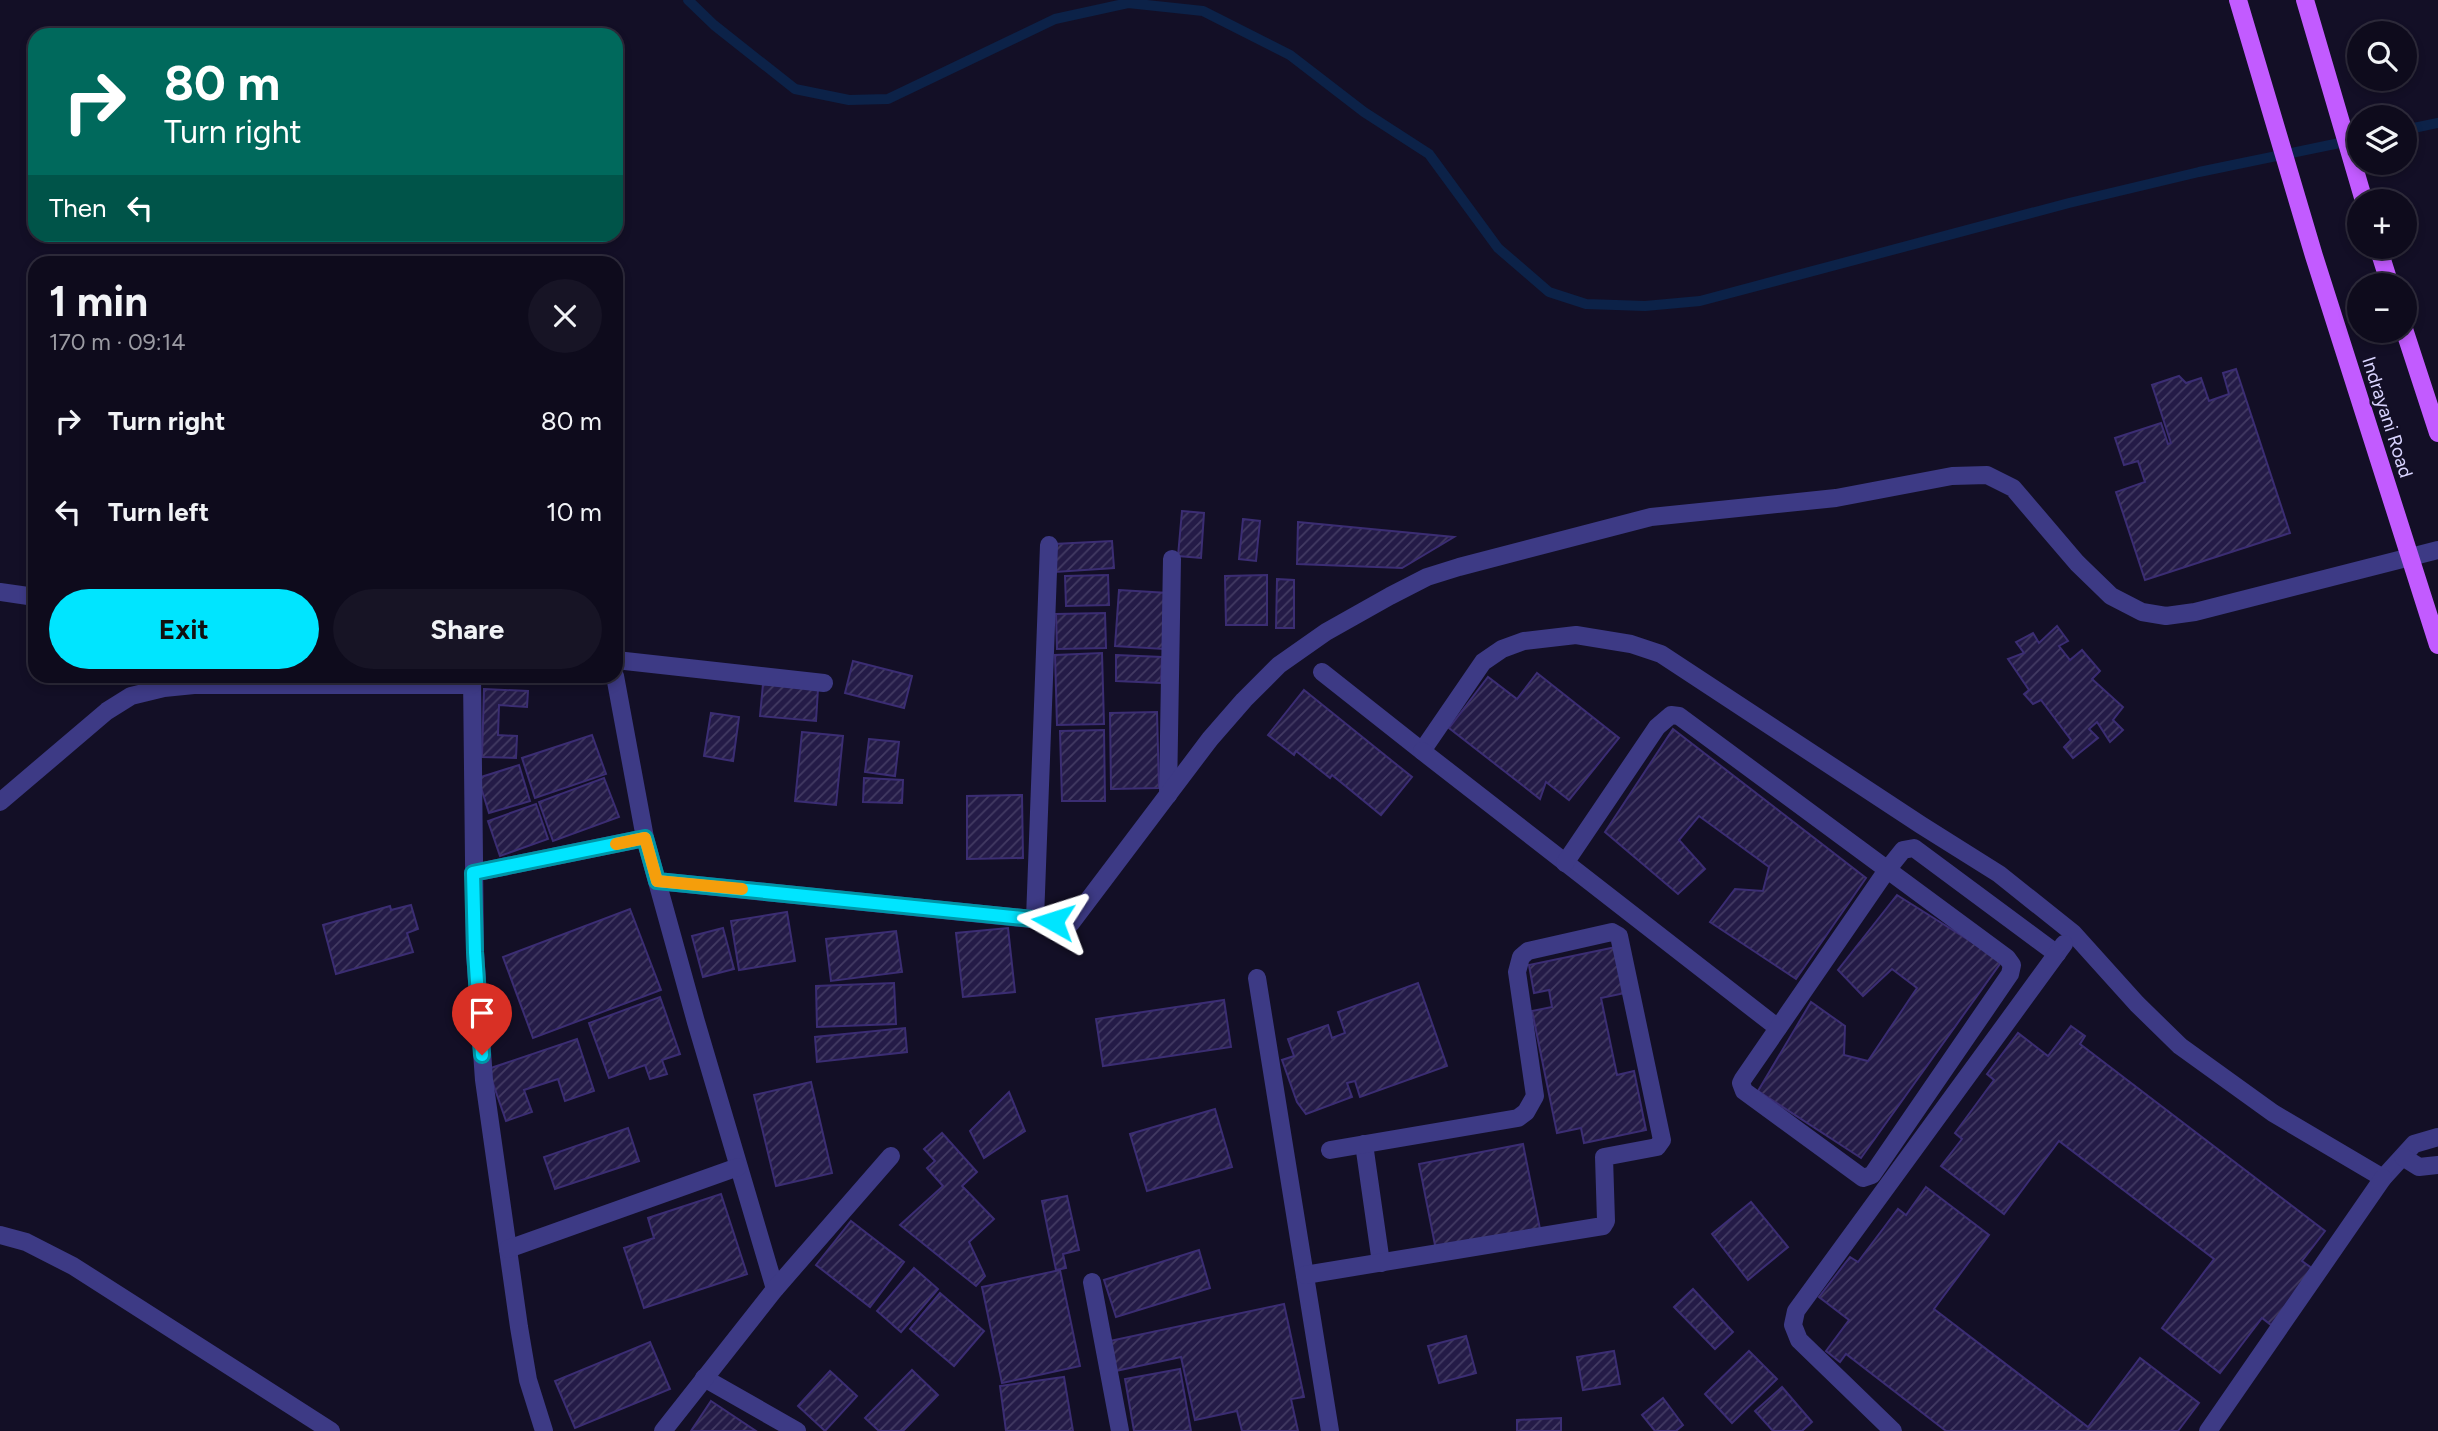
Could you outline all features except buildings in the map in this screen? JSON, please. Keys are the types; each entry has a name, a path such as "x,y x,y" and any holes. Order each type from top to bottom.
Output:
{"main road":[{"name":"Indrayani Road","path":"2238,0 2314,256 2438,645"},
{"path":"2305,0 2361,189"},
{"path":"2409,343 2438,433"}],"street":[{"path":"657,881 1071,923 1210,739 1244,700 1279,665 1326,632 1427,577 1651,517 1836,498 1952,476 1987,475 2013,488 2077,563 2111,596 2142,612 2166,616 2195,612 2438,550"},
{"path":"1035,919 1049,545"},
{"path":"1168,795 1172,559"},
{"path":"0,592 28,596"},
{"path":"1422,751 1483,662 1502,649 1524,641 1576,635 1631,644 1661,654 1998,874 2073,933 2137,1004 2180,1046 2273,1112 2383,1178"},
{"path":"623,661 824,683"},
{"path":"1322,672 1778,1028"},
{"path":"0,802 107,711 131,696 164,688 194,685 305,683"},
{"path":"472,683 475,952 484,1080 528,1380 544,1431"},
{"path":"616,683 645,838 775,1289"},
{"path":"1565,863 1657,727 1671,715 1679,716 1887,870 2007,958 2012,969 1880,1164 1868,1177 1859,1177 1742,1089 1743,1079 1887,870 1903,850 1914,848 2057,954"},
{"path":"473,873 645,838"},
{"path":"1305,1275 1603,1226 1606,1221 1604,1157 1657,1147 1662,1140 1619,936 1612,932 1528,951 1521,957 1517,972 1535,1096 1526,1112 1518,1118 1329,1150"},
{"path":"1893,1431 1799,1340 1793,1325 1796,1311 2073,933"},
{"path":"1257,978 1330,1431"},
{"path":"2208,1431 2383,1178 2414,1144 2438,1138"},
{"path":"1364,1144 1381,1263"},
{"path":"663,1431 775,1289 891,1156"},
{"path":"2403,1157 2419,1167 2438,1165"},
{"path":"508,1249 738,1167"},
{"path":"0,1235 26,1242 73,1266 331,1431"},
{"path":"1092,1282 1120,1431"},
{"path":"704,1378 797,1431"}],"waterway":[{"path":"688,0 714,25 795,89 849,100 888,99 1055,19 1128,3 1203,11 1290,55 1364,112 1429,154 1498,248 1549,292 1586,304 1645,306 1700,301 2069,203 2199,172 2347,141"},
{"path":"2417,127 2438,123"}],"slow traffic":[{"path":"616,844 645,838 657,881 742,889"}],"route":[{"path":"482,1055 473,873 645,838 657,881 1053,921"}]}
